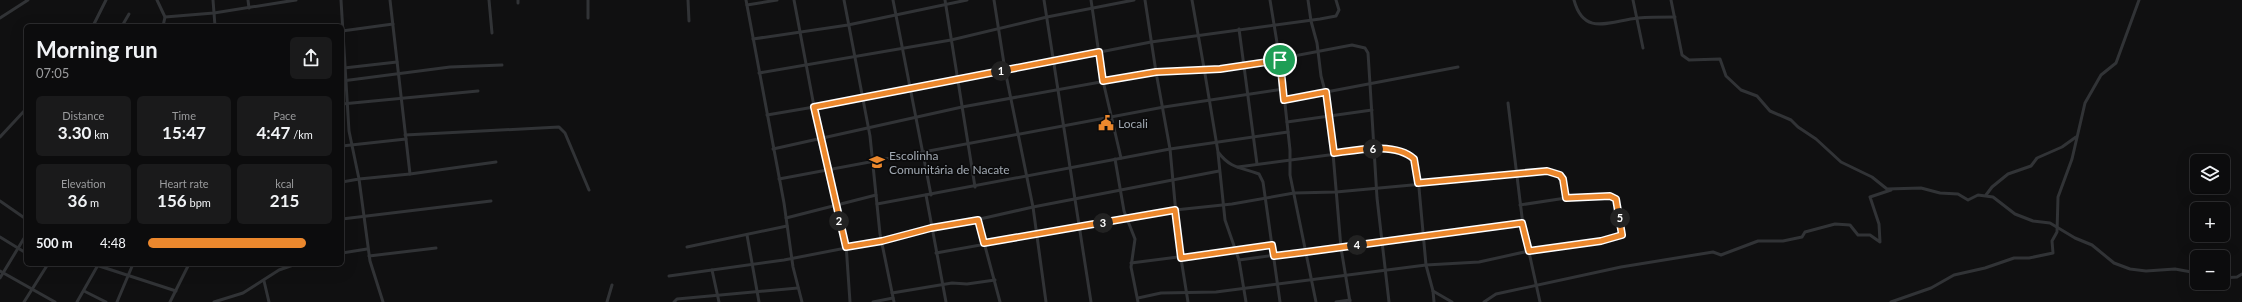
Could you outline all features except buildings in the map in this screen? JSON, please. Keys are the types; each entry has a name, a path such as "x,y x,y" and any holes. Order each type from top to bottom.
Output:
{"street":[{"path":"0,18 28,0"},
{"path":"93,24 106,0"},
{"path":"157,0 165,17 163,24"},
{"path":"213,0 215,24"},
{"path":"248,0 249,8"},
{"path":"165,17 214,13 296,0"},
{"path":"341,0 342,24"},
{"path":"390,0 410,174"},
{"path":"488,0 492,33"},
{"path":"588,0 588,18"},
{"path":"688,0 690,21"},
{"path":"746,0 774,149 792,258 802,302"},
{"path":"747,5 777,0"},
{"path":"794,0 827,169 846,247 850,302"},
{"path":"844,0 861,99 868,128 882,241 894,300 873,302"},
{"path":"893,0 931,194"},
{"path":"753,39 848,25 945,2 967,0"},
{"path":"994,0 1010,98 1033,206 1046,302"},
{"path":"1044,0 1091,302"},
{"path":"1091,0 1103,81 1121,158"},
{"path":"759,73 854,58 952,40 1047,17 1134,0"},
{"path":"1145,0 1156,72 1164,106 1170,149 1175,210 1188,302"},
{"path":"1192,0 1218,152 1225,220 1239,260 1246,302"},
{"path":"1270,0 1284,89 1290,159 1289,169 1316,302"},
{"path":"1308,0 1321,76 1326,92 1330,116 1341,248 1350,301 1336,302"},
{"path":"767,115 861,99 1152,42 1199,34 1311,21 1336,16 1339,10 1336,0"},
{"path":"1574,0 1579,13 1586,21 1593,24 1605,25 1637,18 1675,17"},
{"path":"1633,0 1643,48"},
{"path":"1671,0 1682,55 1689,60 1720,59 1726,76 1741,90 1757,96 1770,111 1791,120 1798,127 1816,139 1841,162 1872,177 1891,190"},
{"path":"1891,302 1931,288 1954,275 2014,258 2030,258 2053,253 2052,241 2057,232 2058,197 2068,175 2085,103 2101,75 2116,63 2139,0"},
{"path":"945,2 975,187"},
{"path":"123,24 129,14"},
{"path":"344,31 393,24"},
{"path":"1239,29 1257,164"},
{"path":"774,149 962,107 1103,81 1156,72 1204,68 1220,69 1244,66 1352,45 1366,48 1368,53 1376,188 1384,241 1389,302"},
{"path":"344,68 397,62"},
{"path":"344,81 450,67 502,65"},
{"path":"1284,100 1458,67"},
{"path":"344,88 352,145 359,179 368,256 383,302"},
{"path":"779,179 1164,106 1284,89"},
{"path":"346,103 478,92"},
{"path":"1508,103 1522,223 1540,302"},
{"path":"1286,122 1372,110"},
{"path":"0,137 24,111"},
{"path":"405,135 559,127 566,133 589,190"},
{"path":"877,204 975,187 1170,149 1253,135 1288,132"},
{"path":"1986,196 1992,187 2008,174 2031,166 2037,158 2062,147 2076,137"},
{"path":"344,146 406,139"},
{"path":"1234,168 1334,153 1386,148 1410,154 1417,166 1426,266 1433,291 1434,302"},
{"path":"1218,152 1225,162 1234,168 1259,174 1263,182 1280,302"},
{"path":"1115,159 1126,219 1135,239 1131,263 1138,300 1161,293 1216,292 1243,287 1312,281 1387,270 1479,262 1529,251 1601,241 1622,235 1619,213 1616,199 1614,197 1566,198 1520,205"},
{"path":"344,182 496,162"},
{"path":"669,276 792,258 882,241 931,228 978,220 1033,206 1219,171"},
{"path":"936,253 1079,226 1175,210 1223,205 1294,193 1336,192 1418,183 1488,178 1516,173 1547,171 1560,175 1563,179 1566,198"},
{"path":"1484,302 1496,294 1621,267 1713,252 1721,255 1758,241 1782,241 1802,237 1805,232 1835,224 1850,225 1858,236 1870,235 1880,242 1879,224 1870,197 1891,190 1907,187 1921,188 1940,194 1958,194 1968,200 1978,195 1992,197 2004,208 2024,218 2033,221 2046,221 2092,245 2114,263 2130,269 2175,269 2190,272"},
{"path":"786,218 876,195"},
{"path":"926,195 946,302"},
{"path":"0,201 24,218"},
{"path":"344,219 490,201"},
{"path":"978,220 1000,302"},
{"path":"1239,260 1341,248 1522,223"},
{"path":"687,248 787,226"},
{"path":"747,236 759,302"},
{"path":"0,238 24,252"},
{"path":"0,278 2,272 24,239"},
{"path":"1131,263 1181,258 1272,245"},
{"path":"368,256 436,248"},
{"path":"344,253 367,249"},
{"path":"24,302 46,266"},
{"path":"77,302 97,266"},
{"path":"100,266 128,277 176,291"},
{"path":"117,302 132,266"},
{"path":"170,302 188,266"},
{"path":"214,302 243,293 279,270 290,266"},
{"path":"712,270 719,302"},
{"path":"2,272 55,302"},
{"path":"2230,278 2237,277 2242,274"},
{"path":"264,280 269,302"},
{"path":"892,293 942,284 995,280"},
{"path":"607,302 612,285"},
{"path":"674,302 675,300 798,288"},
{"path":"84,291 106,302"},
{"path":"1433,291 1452,302"}],"place":[{"name":"Locali","path":"1106,123"},
{"name":"Escolinha Comunitária de Nacate","path":"877,162"}],"route":[{"path":"1099,52 1103,81 1156,72 1204,68 1231,68 1280,60 1284,100 1326,92 1334,153 1386,148 1397,152 1410,154 1417,166 1418,183 1488,178 1516,173 1547,171 1555,172 1563,179 1566,198 1614,197 1616,199 1619,213 1622,235 1601,241 1529,251 1522,223 1274,256 1272,245 1181,258 1175,210 984,243 978,220 931,228 882,241 846,247 826,165 814,107 1099,52"}]}
